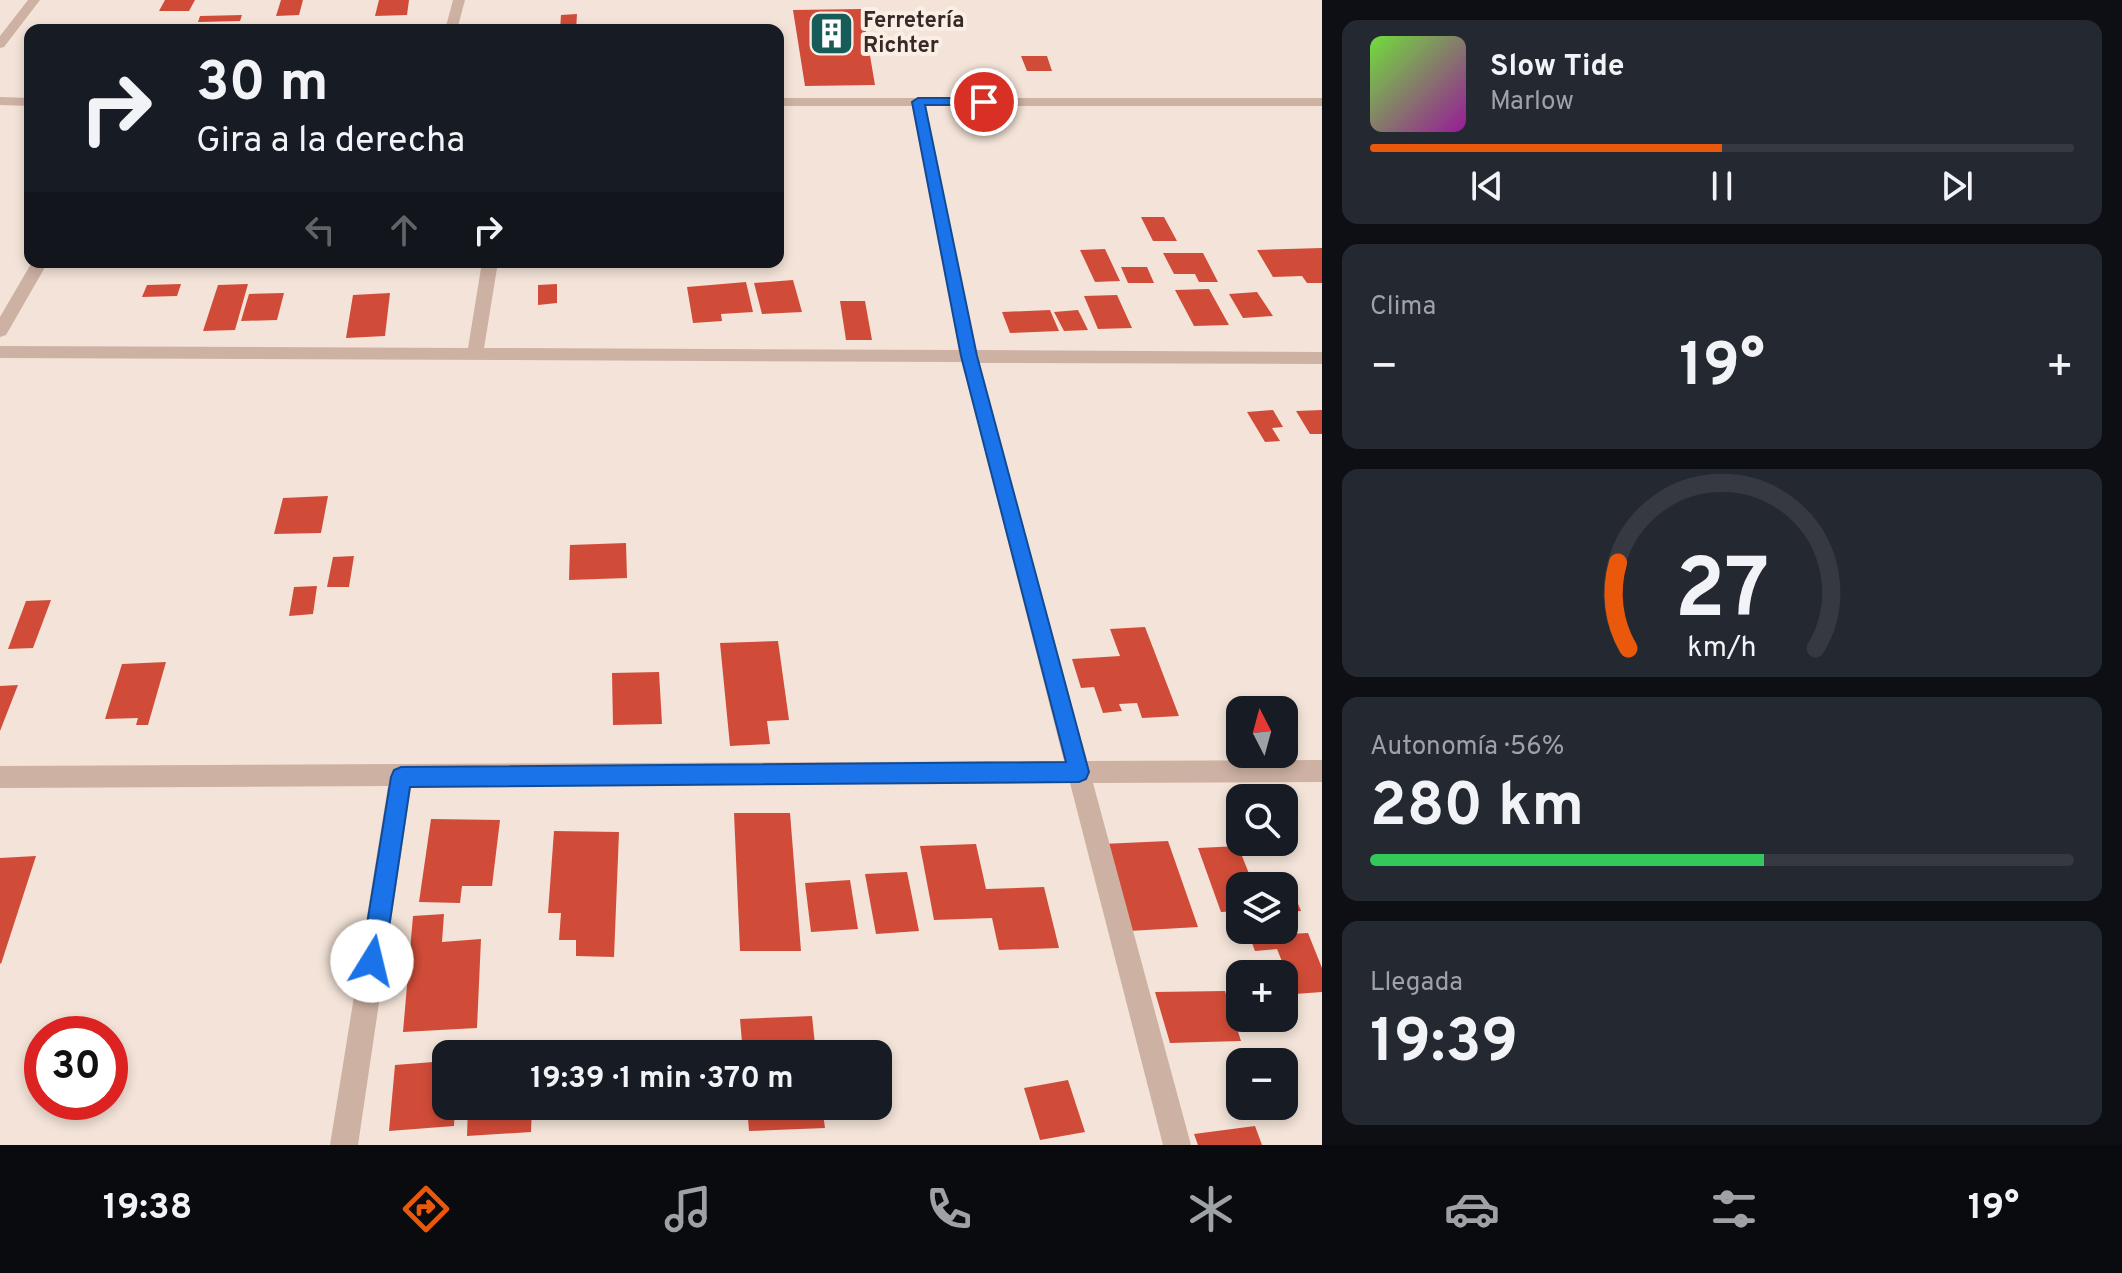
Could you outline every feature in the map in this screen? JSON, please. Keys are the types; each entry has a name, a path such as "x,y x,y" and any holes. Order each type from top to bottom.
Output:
{"street":[{"path":"0,44 34,0"},
{"path":"453,24 459,0"},
{"path":"0,101 24,102"},
{"path":"784,102 1320,106"},
{"path":"918,102 969,356 1177,1145"},
{"path":"0,331 37,268"},
{"path":"475,354 489,268"},
{"path":"0,352 1322,358"},
{"path":"0,777 1322,771"},
{"path":"344,1145 401,777"}],"building":[{"path":"165,0 195,0 189,11 159,11"},
{"path":"281,0 303,0 299,15 276,16"},
{"path":"379,0 409,0 407,15 375,16"},
{"name":"Ferretería Richter","path":"862,9 875,85 805,86 793,10"},
{"path":"577,14 576,24 560,24 561,15"},
{"path":"242,15 240,21 198,22 200,16"},
{"path":"1021,56 1047,56 1052,71 1027,71"},
{"path":"1141,217 1164,217 1177,241 1153,241"},
{"path":"1322,248 1322,283 1307,283 1302,276 1273,277 1257,250"},
{"path":"1105,249 1120,281 1095,282 1080,250"},
{"path":"1163,253 1203,253 1218,282 1199,282 1195,274 1174,274"},
{"path":"1121,267 1147,267 1154,283 1128,283"},
{"path":"793,280 802,312 762,314 754,283"},
{"path":"746,282 753,312 721,314 722,321 693,323 687,287"},
{"path":"181,284 177,296 142,297 147,285"},
{"path":"248,284 235,330 203,331 218,285"},
{"path":"557,284 557,303 538,305 538,285"},
{"path":"1209,289 1229,325 1194,326 1175,290"},
{"path":"1257,292 1273,316 1243,318 1229,294"},
{"path":"284,293 277,320 241,321 249,294"},
{"path":"390,293 385,336 346,338 353,295"},
{"path":"1117,295 1132,328 1098,329 1084,296"},
{"path":"840,301 865,301 872,340 846,340"},
{"path":"1050,310 1059,331 1010,333 1002,312"},
{"path":"1078,310 1088,330 1064,331 1054,312"},
{"path":"1273,410 1283,427 1272,428 1280,441 1265,442 1247,412"},
{"path":"1322,410 1322,434 1310,434 1296,411"},
{"path":"328,496 321,533 274,534 283,498"},
{"path":"626,543 627,578 569,580 570,545"},
{"path":"354,556 349,587 327,587 333,557"},
{"path":"317,586 313,614 289,616 294,587"},
{"path":"51,600 33,648 8,649 26,601"},
{"path":"1145,627 1179,716 1142,718 1137,703 1119,704 1122,711 1103,713 1094,687 1081,688 1072,659 1120,656 1110,629"},
{"path":"778,641 789,720 767,721 770,744 730,746 720,643"},
{"path":"166,662 148,725 136,725 138,718 105,719 122,664"},
{"path":"659,672 662,724 613,725 612,673"},
{"path":"18,685 0,731 0,686"},
{"path":"734,813 790,813 801,951 740,951"},
{"path":"431,819 500,820 492,886 462,886 460,903 419,902"},
{"path":"554,831 619,832 614,957 576,956 576,940 559,940 561,913 548,913"},
{"path":"1168,841 1198,927 1129,931 1102,844"},
{"path":"976,844 986,889 1044,887 1059,948 999,950 992,918 934,920 920,846"},
{"path":"1226,847 1226,856 1242,856 1248,872 1226,872 1226,912 1221,912 1198,848"},
{"path":"36,856 1,964 0,858"},
{"path":"907,872 919,931 876,934 865,874"},
{"path":"850,880 858,929 811,932 805,883"},
{"path":"444,914 442,942 481,939 477,1028 403,1032 413,916"},
{"path":"1308,933 1322,968 1322,992 1298,994 1298,960 1281,960 1277,949 1255,951 1252,944 1298,944 1298,934"},
{"path":"1225,991 1226,1032 1238,1032 1241,1041 1170,1043 1155,992"},
{"path":"812,1016 815,1040 742,1040 740,1019"},
{"path":"432,1062 432,1120 454,1120 454,1126 389,1131 395,1065"},
{"path":"1068,1080 1085,1132 1040,1140 1024,1088"},
{"path":"468,1120 531,1120 531,1132 467,1136"},
{"path":"748,1120 824,1120 825,1128 749,1131"},
{"path":"1255,1126 1262,1145 1198,1145 1194,1134"}],"place":[{"name":"Ferretería Richter","path":"832,34"}],"route":[{"path":"372,961 401,777 1079,772 969,356 918,102 984,102"}]}
